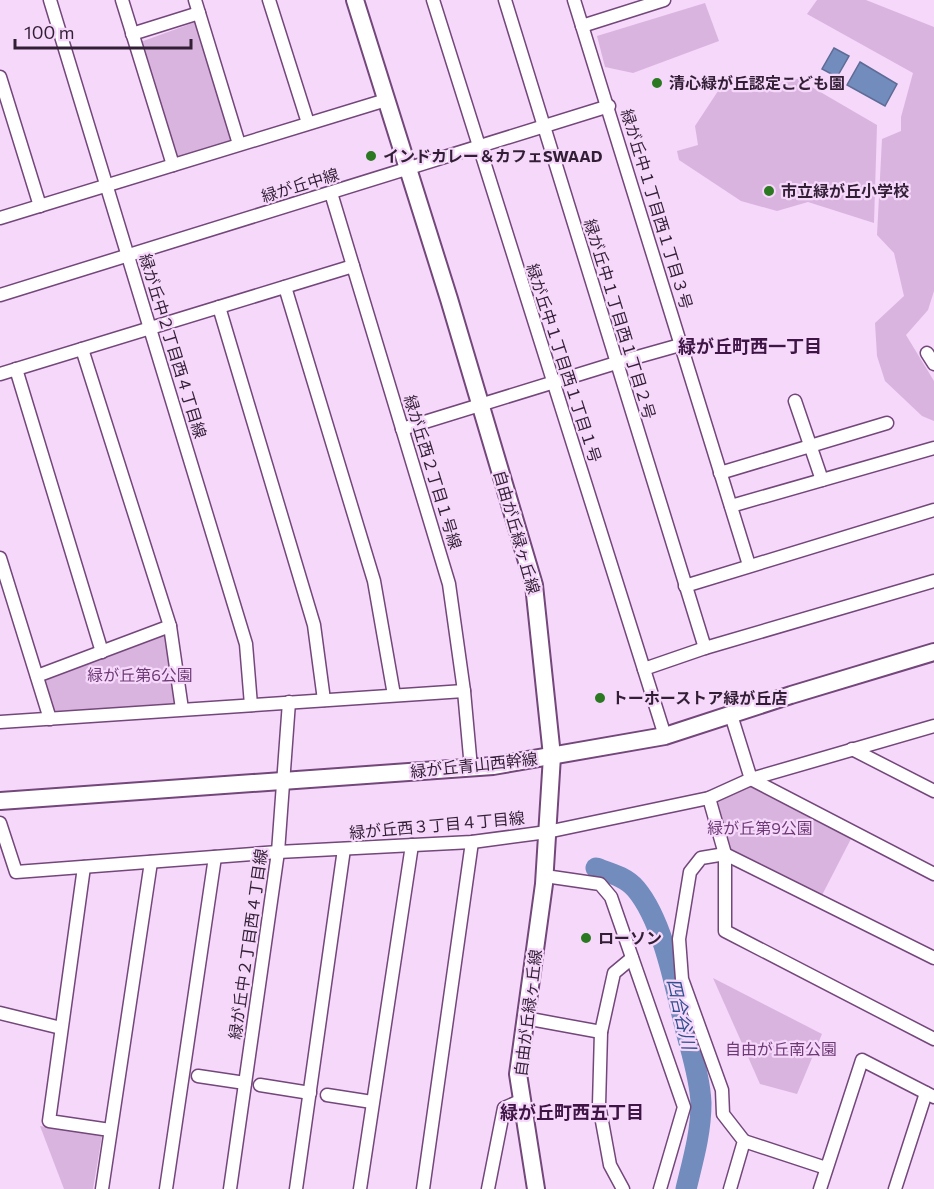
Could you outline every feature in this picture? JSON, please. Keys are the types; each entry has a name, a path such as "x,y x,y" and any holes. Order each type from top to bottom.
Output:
{"street":[{"name":"緑が丘中２丁目西４丁目線","path":"50,0 246,644 251,705"},
{"path":"122,0 173,165"},
{"path":"195,0 239,144"},
{"path":"269,0 308,123"},
{"name":"自由が丘緑ヶ丘線","path":"355,0 534,585 552,756 544,876 518,1074 536,1189"},
{"name":"緑が丘中１丁目西１丁目１号","path":"433,0 665,736"},
{"name":"緑が丘中１丁目西１丁目２号","path":"505,0 705,648"},
{"name":"緑が丘中１丁目西１丁目３号","path":"574,0 609,106 680,345 750,566"},
{"path":"582,26 643,3 664,0"},
{"path":"132,34 199,13"},
{"path":"0,77 40,206"},
{"path":"0,218 386,100"},
{"name":"緑が丘中線","path":"0,295 609,106"},
{"name":"緑が丘西２丁目１号線","path":"331,193 449,584 464,691 471,768"},
{"path":"0,374 353,266"},
{"path":"285,287 374,581 394,695"},
{"path":"219,307 314,625 324,700"},
{"path":"402,429 680,345"},
{"path":"82,349 170,626 182,710"},
{"path":"927,353 934,364"},
{"path":"16,369 102,652"},
{"path":"795,401 822,480"},
{"path":"720,472 887,423"},
{"path":"731,506 934,448"},
{"path":"686,586 934,510"},
{"path":"0,558 50,719"},
{"path":"644,669 705,648 934,581"},
{"path":"37,676 170,626"},
{"name":"緑が丘青山西幹線","path":"0,801 493,766 665,736 934,652"},
{"path":"0,722 464,691"},
{"name":"緑が丘中２丁目西４丁目線","path":"230,1189 278,852 289,702"},
{"path":"730,715 751,779 934,874"},
{"name":"緑が丘西３丁目４丁目線","path":"0,823 16,872 278,852 472,842 547,832 709,798 751,779 934,726"},
{"path":"852,749 934,791"},
{"path":"709,798 725,854 724,931 934,1039"},
{"path":"423,1189 472,842"},
{"path":"360,1189 412,845"},
{"path":"296,1189 344,849"},
{"path":"826,1168 744,1142 723,1114 722,1090 682,979 679,939 690,872 702,858 725,854 934,958"},
{"path":"166,1189 215,857"},
{"path":"102,1189 151,862"},
{"path":"84,867 49,1121 110,1130"},
{"path":"544,876 600,884 611,897 684,1107 660,1189"},
{"path":"623,1189 610,1165 599,1105 601,1032 614,973 632,958"},
{"path":"0,1012 61,1028"},
{"path":"525,1018 601,1032"},
{"path":"820,1189 862,1060 930,1095 895,1189"},
{"path":"198,1076 245,1083"},
{"path":"260,1085 310,1093"},
{"path":"327,1095 372,1102"},
{"path":"489,1189 504,1108 522,1100"},
{"path":"730,1189 744,1142"}],"green space":[{"path":"817,0 866,0 934,27 934,291 928,310 906,335 934,381 934,421 922,416 885,381 877,356 875,323 904,296 894,253 877,235 882,139 901,131 901,117 913,73 807,14"},
{"path":"705,3 719,41 633,73 605,67 597,36"},
{"path":"201,20 239,144 173,165 135,44"},
{"path":"798,79 877,125 874,223 808,202 777,211 741,201 679,160 677,151 698,145 695,126 718,91"},
{"name":"緑が丘第6公園","path":"160,633 167,635 177,701 174,705 57,714 53,711 42,681 44,676"},
{"name":"緑が丘第9公園","path":"751,779 854,833 819,901 725,854 709,798"},
{"name":"自由が丘南公園","path":"713,978 822,1034 797,1094 760,1084"},
{"path":"40,1126 102,1136 93,1189 64,1189"}],"water":[{"path":"834,48 849,56 837,77 822,69"},
{"path":"860,62 897,84 885,106 847,85"}],"waterway":[{"name":"四合谷川","path":"596,868 623,878 636,889 654,918 667,955 695,1065 701,1103 698,1136 686,1189"}],"place":[{"name":"清心緑が丘認定こども園","path":"657,83"},
{"name":"インドカレー＆カフェSWAAD","path":"371,156"},
{"name":"市立緑が丘小学校","path":"769,191"},
{"name":"トーホーストア緑が丘店","path":"600,698"},
{"name":"ローソン","path":"586,938"}],"district":[{"name":"緑が丘町西一丁目","path":"750,347"},
{"name":"緑が丘町西五丁目","path":"572,1113"}]}
